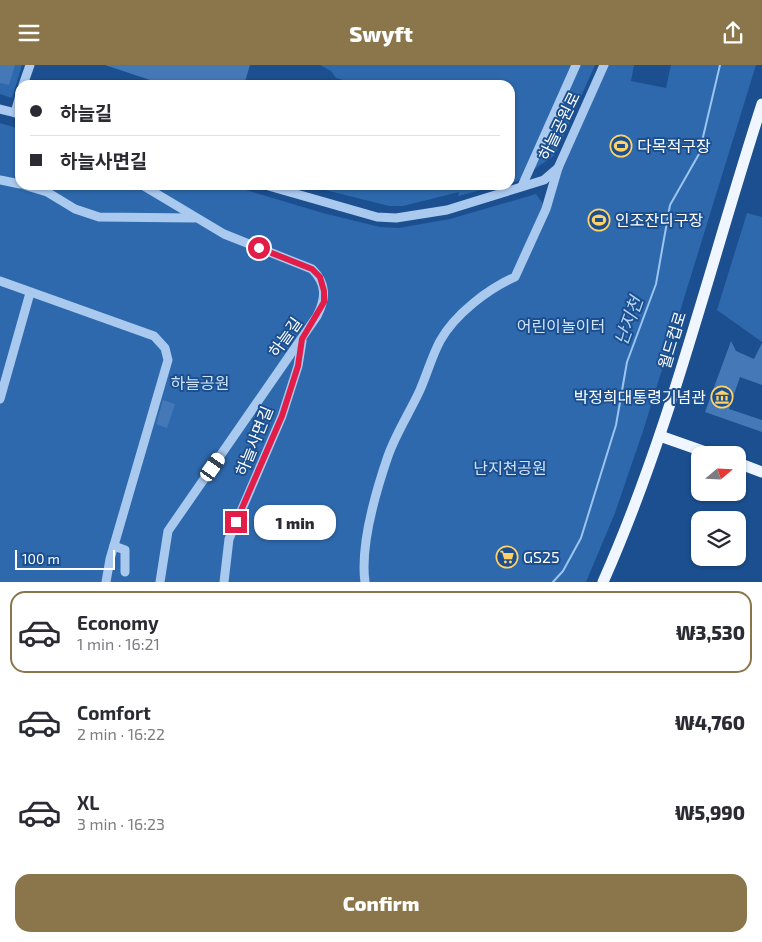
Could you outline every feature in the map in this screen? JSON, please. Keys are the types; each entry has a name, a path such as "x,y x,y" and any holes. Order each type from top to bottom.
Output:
{"main road":[{"name":"월드컵로","path":"603,582 631,519 660,436 762,104"},
{"path":"660,436 691,447"},
{"path":"746,466 762,472"}],"street":[{"path":"25,80 30,65"},
{"path":"522,187 576,65"},
{"name":"하늘공원로","path":"515,189 544,180 558,169 604,65"},
{"path":"0,109 15,113"},
{"path":"365,582 362,565 365,541 388,455 440,340 480,298 500,283 515,277 546,209 558,169"},
{"path":"0,180 15,183"},
{"path":"40,190 75,209 99,217 194,218"},
{"name":"하늘길","path":"150,190 194,218 224,234 312,269 320,277 324,291 324,302 302,339 168,531 160,582"},
{"name":"하늘공원로","path":"282,190 377,217 396,218 447,209 512,190"},
{"path":"0,281 154,336 166,348 168,360 114,546 106,582"},
{"path":"0,399 30,293"},
{"name":"하늘사면길","path":"224,582 229,539 282,416 298,366 302,339"},
{"path":"114,546 125,549 125,572"}],"green space":[{"path":"0,65 22,65 17,80 15,80 12,98 0,94"},
{"path":"320,65 595,65 555,155 515,182 515,80 343,80 336,78 331,71"},
{"name":"하늘공원","path":"604,65 634,65 631,81 666,88 671,65 756,65 644,428 615,513 586,582 0,582 0,123 15,128 15,190 246,190 323,213 380,227 399,228 450,219 536,194 546,208"},
{"path":"325,190 481,190 458,196 459,192 403,206 389,206"},
{"path":"747,213 762,217 762,342 717,310"}],"building":[{"path":"0,65 15,65 9,85 0,83"},
{"path":"105,65 250,65 246,80 150,80"},
{"name":"박정희대통령기념관","path":"731,341 736,351 754,359 762,343 762,385 740,377 729,409 762,420 762,432 705,412"},
{"path":"163,400 175,404 167,428 156,424"}],"waterway":[{"name":"난지천","path":"553,582 563,571 581,538 616,425 627,362 656,284 670,205 699,154 720,65"}],"place":[{"name":"다목적구장","path":"621,146"},
{"name":"인조잔디구장","path":"599,220"},
{"name":"박정희대통령기념관","path":"722,397"},
{"name":"GS25","path":"507,557"}],"route":[{"path":"236,522 282,416 298,366 302,339 324,302 324,291 320,277 312,269 259,248"}],"park label":[{"name":"어린이놀이터","path":"561,326"},
{"name":"난지천공원","path":"510,468"}]}
